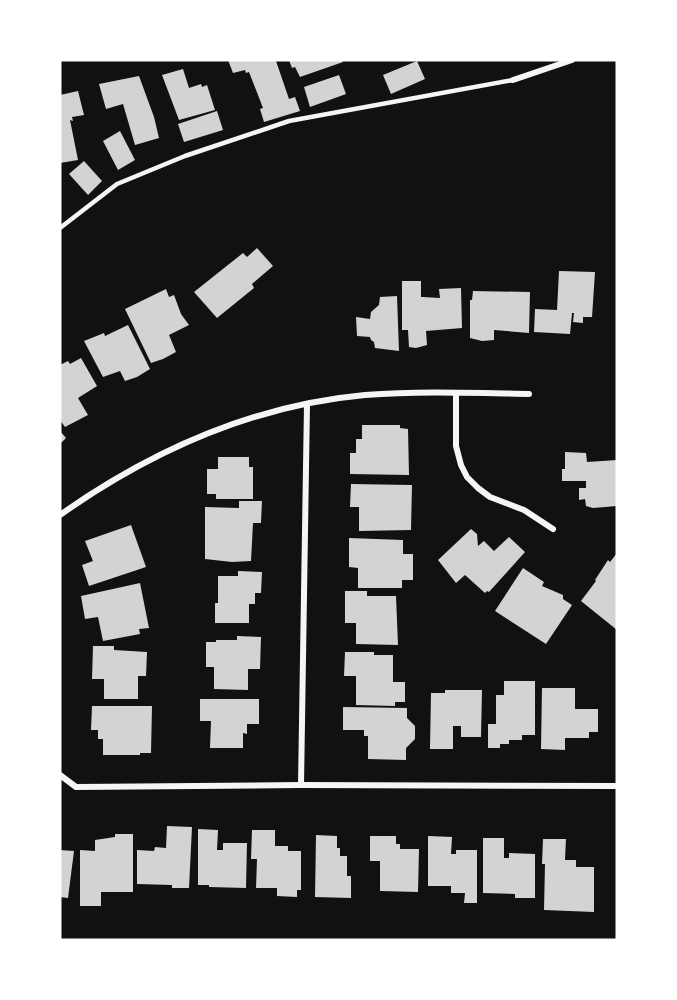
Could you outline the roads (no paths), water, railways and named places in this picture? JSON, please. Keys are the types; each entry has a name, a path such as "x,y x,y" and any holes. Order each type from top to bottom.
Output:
{"street":[{"path":"513,80 572,60"},
{"path":"60,514 146,460 200,436 250,418 307,404 364,396 417,392 529,393"},
{"path":"456,393 456,446 467,477 490,497 524,510 553,529"},
{"path":"301,785 307,404"},
{"path":"60,775 76,787 615,786"}],"lane":[{"path":"60,228 117,184 184,156 289,121 513,80"}]}
